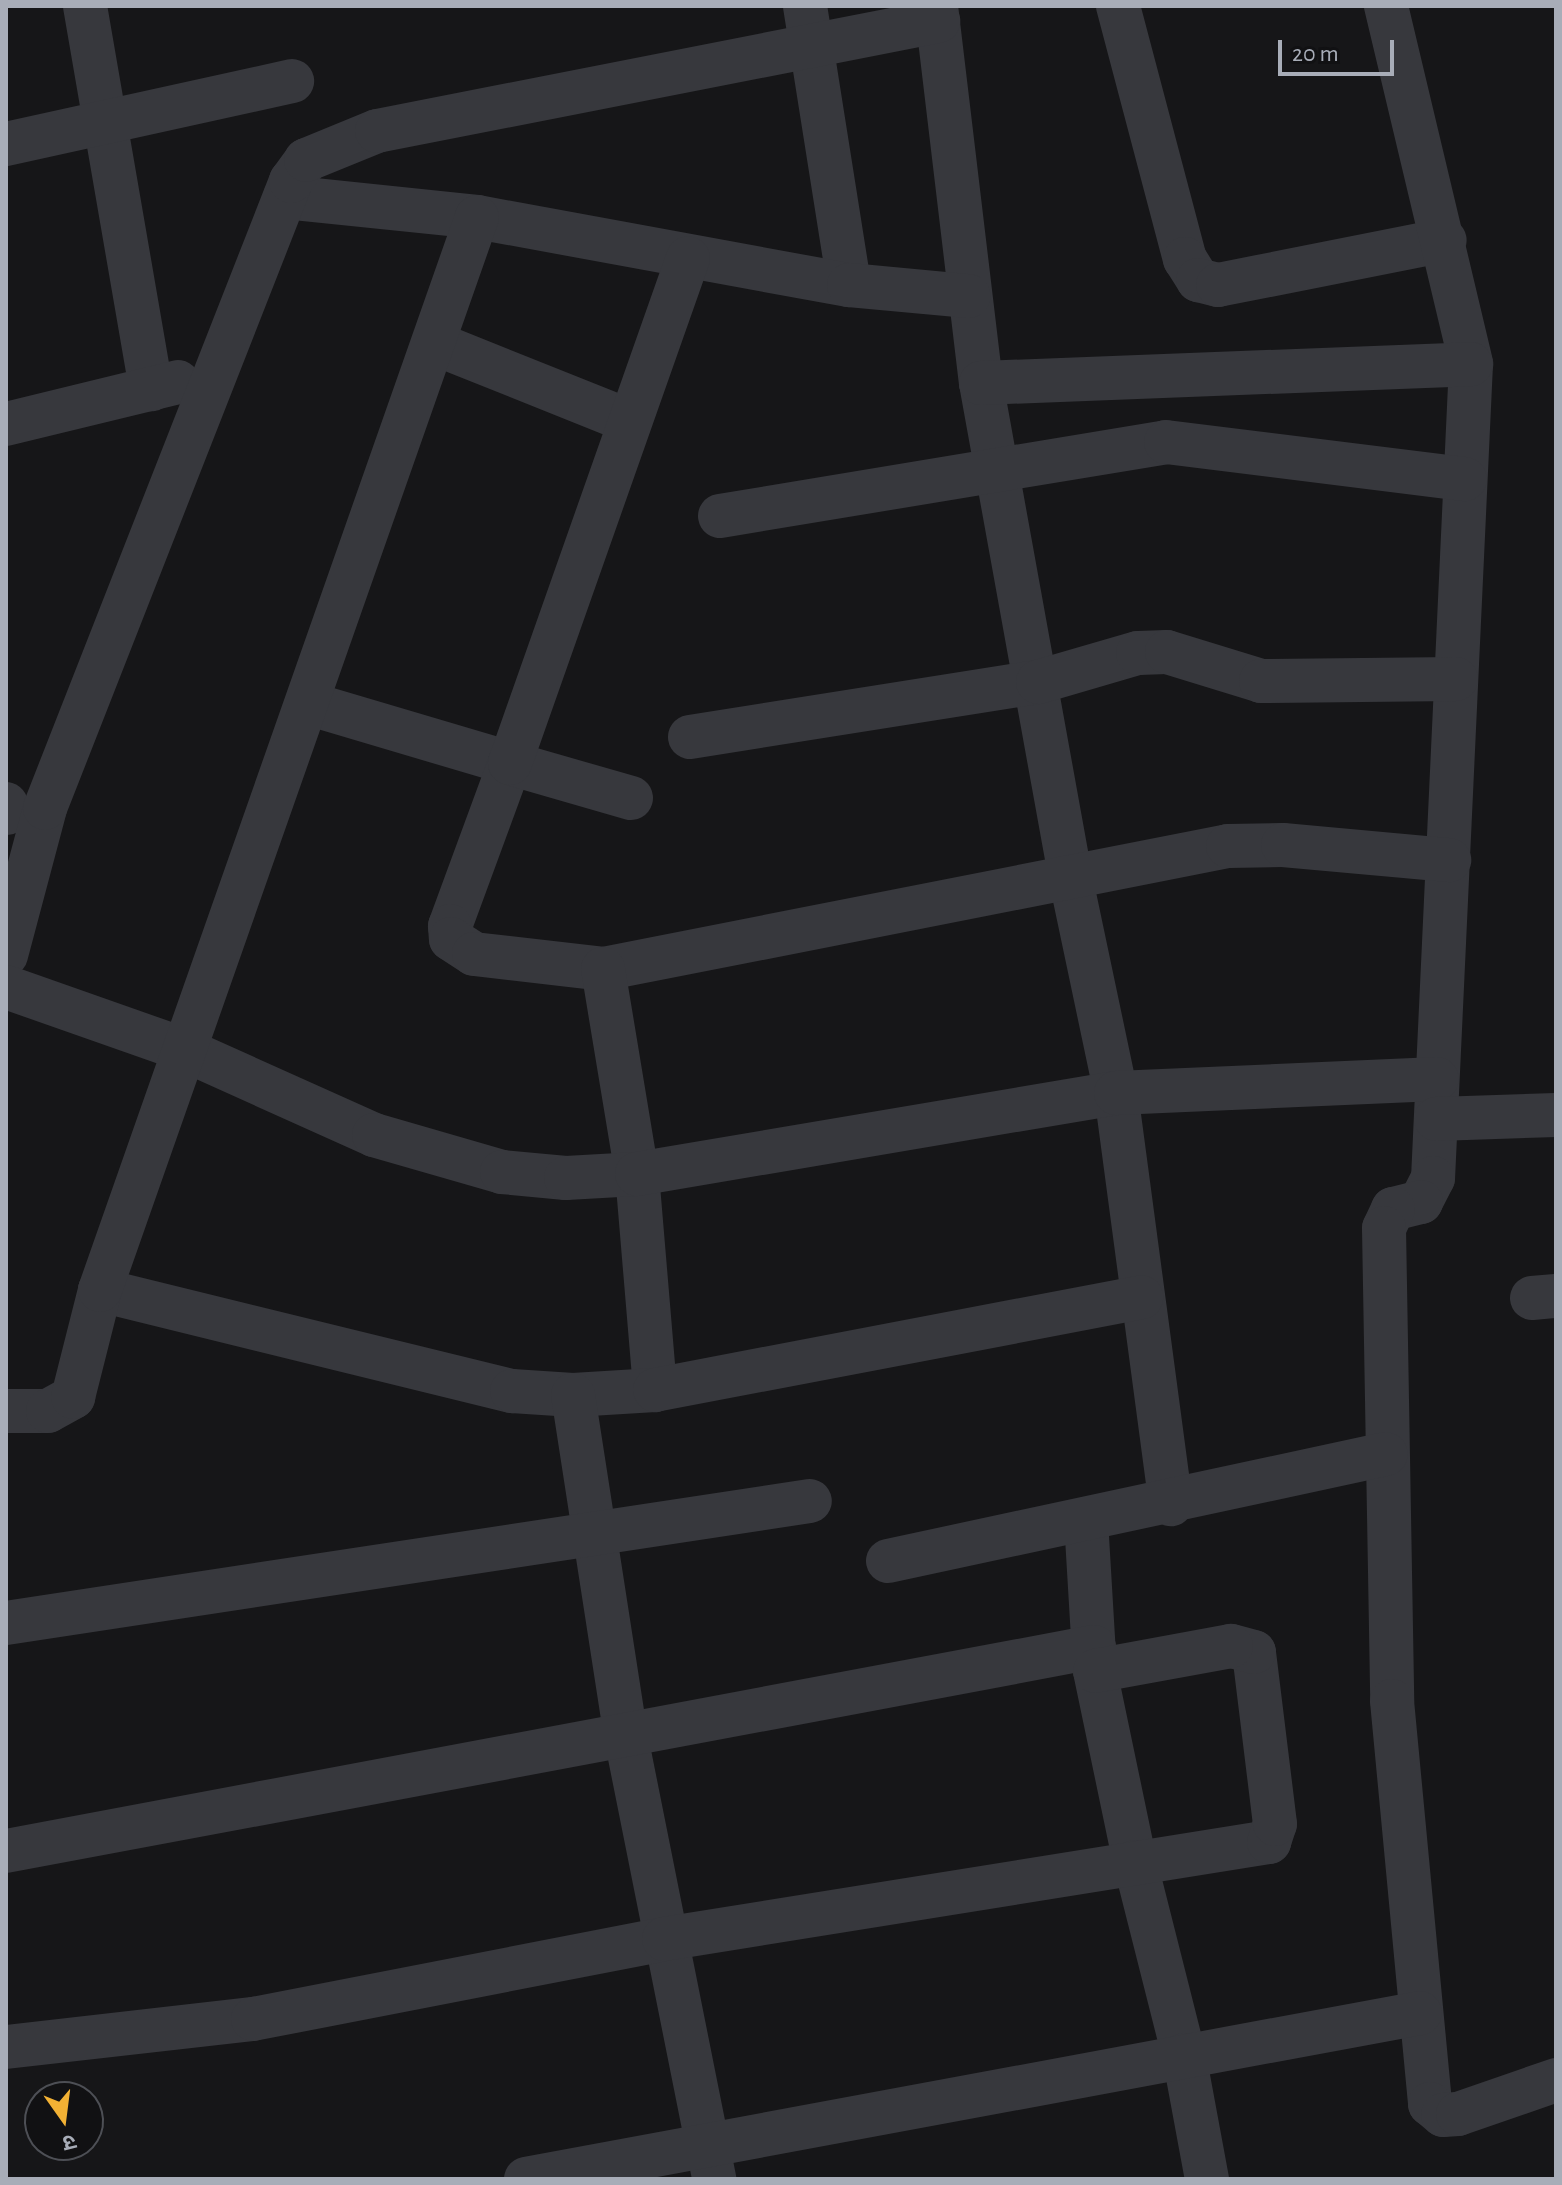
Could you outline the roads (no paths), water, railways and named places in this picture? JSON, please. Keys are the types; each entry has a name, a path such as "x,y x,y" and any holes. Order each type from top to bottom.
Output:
{"street":[{"path":"85,6 151,389"},
{"path":"1118,6 1185,259 1198,280 1218,285 1445,240"},
{"path":"1386,6 1445,240 1471,364 1449,860 1429,1193 1421,1202 1393,1209 1384,1228 1392,1701 1428,2096 1443,2115 1556,2080"},
{"path":"6,955 16,810 219,371 285,197 306,160 377,131 808,25 937,13 968,296 981,383 1038,682 1071,880 1116,1093 1171,1504"},
{"path":"808,25 849,285"},
{"path":"6,144 292,81"},
{"path":"285,197 477,217 849,285 968,296"},
{"path":"6,1411 48,1411 73,1397 100,1290 477,217"},
{"path":"688,258 450,926 451,939 474,954 603,969 1259,845 1449,860"},
{"path":"434,343 629,421"},
{"path":"981,383 1471,364"},
{"path":"6,424 219,371"},
{"path":"720,516 999,471 1141,444 1180,443 1465,479"},
{"path":"690,737 1038,682 1138,653 1167,652 1261,681 1456,679"},
{"path":"307,703 631,798"},
{"path":"603,969 637,1174 655,1390"},
{"path":"6,987 185,1050 374,1135 502,1172 566,1178 637,1174 1116,1093 1436,1099 1556,1115"},
{"path":"100,1290 482,1385 573,1395 655,1390 1141,1297"},
{"path":"573,1395 626,1737 710,2162"},
{"path":"888,1561 1171,1504 1386,1454"},
{"path":"6,1623 593,1530 810,1501"},
{"path":"1086,1520 1094,1659 1135,1862 1184,2055 1207,2179"},
{"path":"6,1851 626,1737 1094,1659 1231,1646 1254,1652 1259,1664 1275,1824 1269,1842 664,1939 253,2019 6,2047"},
{"path":"526,2179 710,2162 1184,2055 1420,2013"}]}
